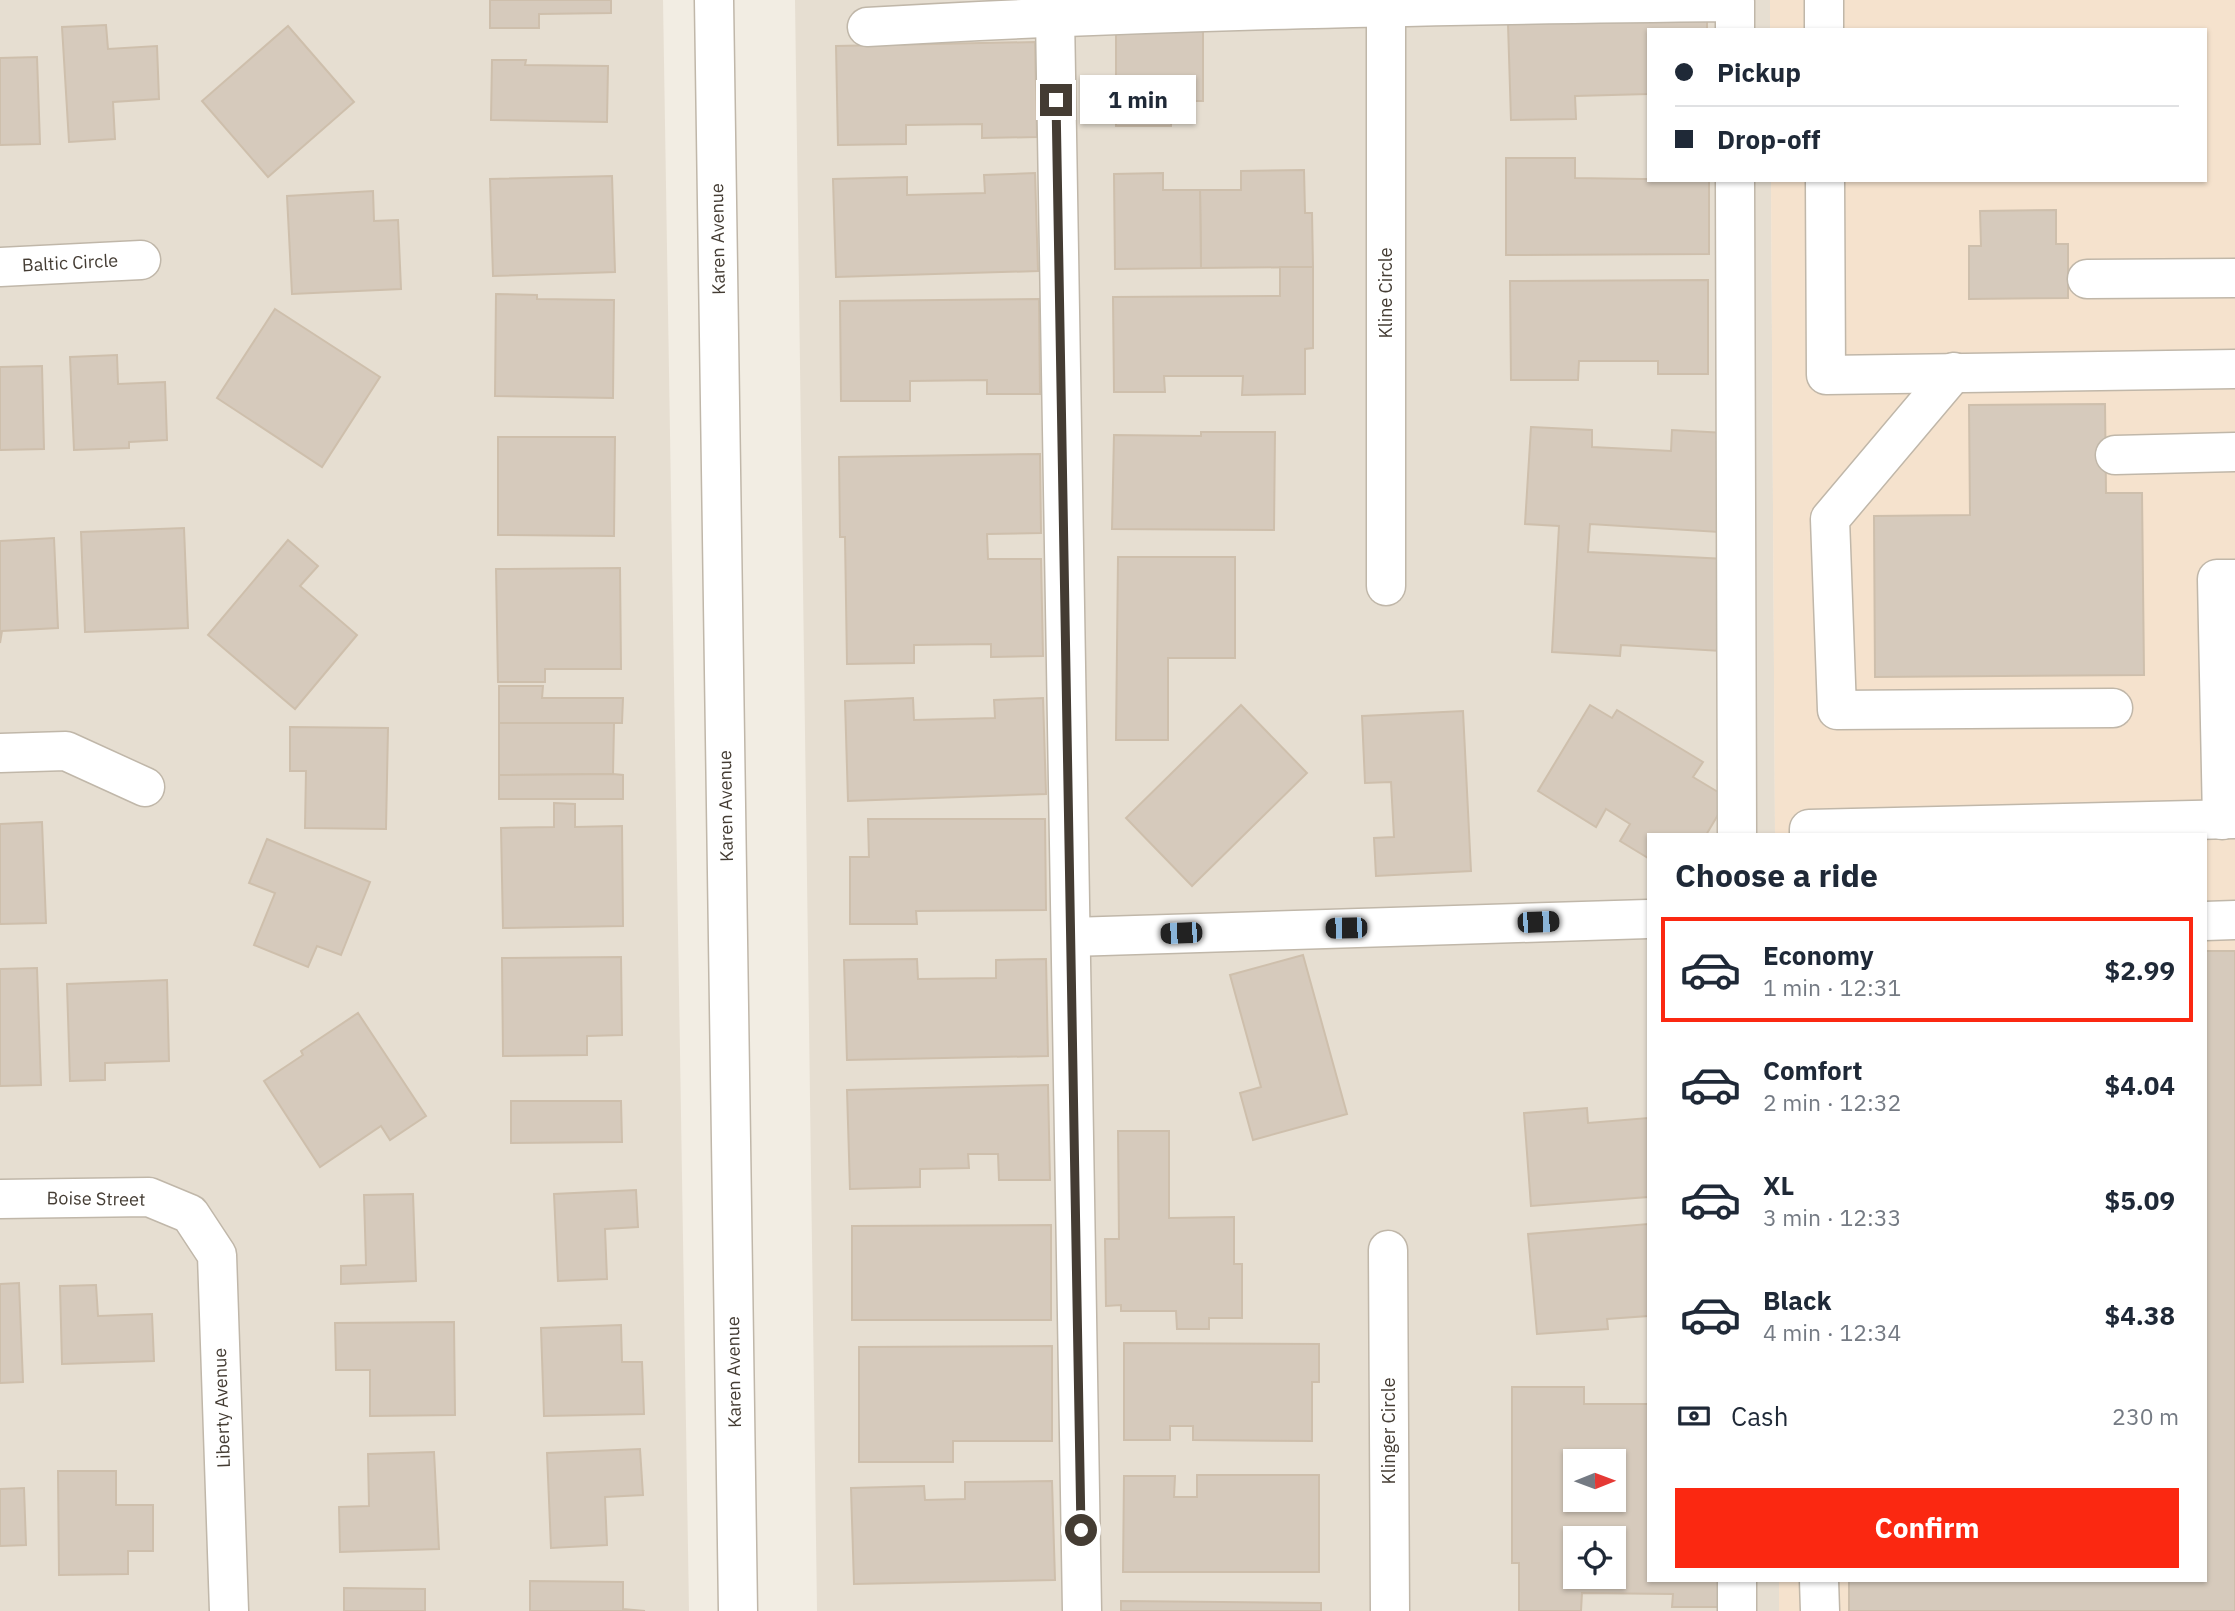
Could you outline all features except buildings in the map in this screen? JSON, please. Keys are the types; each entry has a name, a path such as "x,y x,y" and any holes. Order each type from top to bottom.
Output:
{"street":[{"name":"Karen Avenue","path":"715,0 738,1611"},
{"path":"1824,0 1824,28"},
{"path":"867,27 1055,16 1387,3 1735,2 1735,28"},
{"name":"Kline Circle","path":"1386,586 1387,3"},
{"path":"1055,16 1082,1611"},
{"path":"1735,182 1737,833"},
{"path":"1825,182 1826,375 2235,369"},
{"name":"Baltic Circle","path":"0,267 141,260"},
{"path":"2087,279 2235,278"},
{"path":"1954,372 1830,519 1837,710 2113,708"},
{"path":"2115,455 2235,452"},
{"path":"1809,833 1809,829 2228,819 2217,579 2235,579"},
{"path":"0,753 66,751 145,787"},
{"path":"1071,937 1647,919"},
{"path":"2207,921 2235,920"},
{"name":"Boise Street","path":"0,1199 149,1198 190,1214"},
{"name":"Liberty Avenue","path":"190,1214 217,1255 229,1611"},
{"name":"Klinger Circle","path":"1388,1250 1390,1611"},
{"path":"1737,1582 1737,1611"},
{"path":"1819,1582 1820,1611"}],"shaded area":[{"path":"0,0 663,0 689,1611 0,1611"},
{"path":"795,0 1770,0 1770,28 1647,28 1647,182 1771,182 1775,833 1647,833 1647,1582 1779,1582 1779,1611 817,1611"},
{"path":"1770,0 2235,0 2235,1611 1779,1611 1779,1582 2207,1582 2207,833 1775,833 1771,182 2207,182 2207,28 1770,28"}],"route":[{"path":"1056,100 1081,1530"}]}
